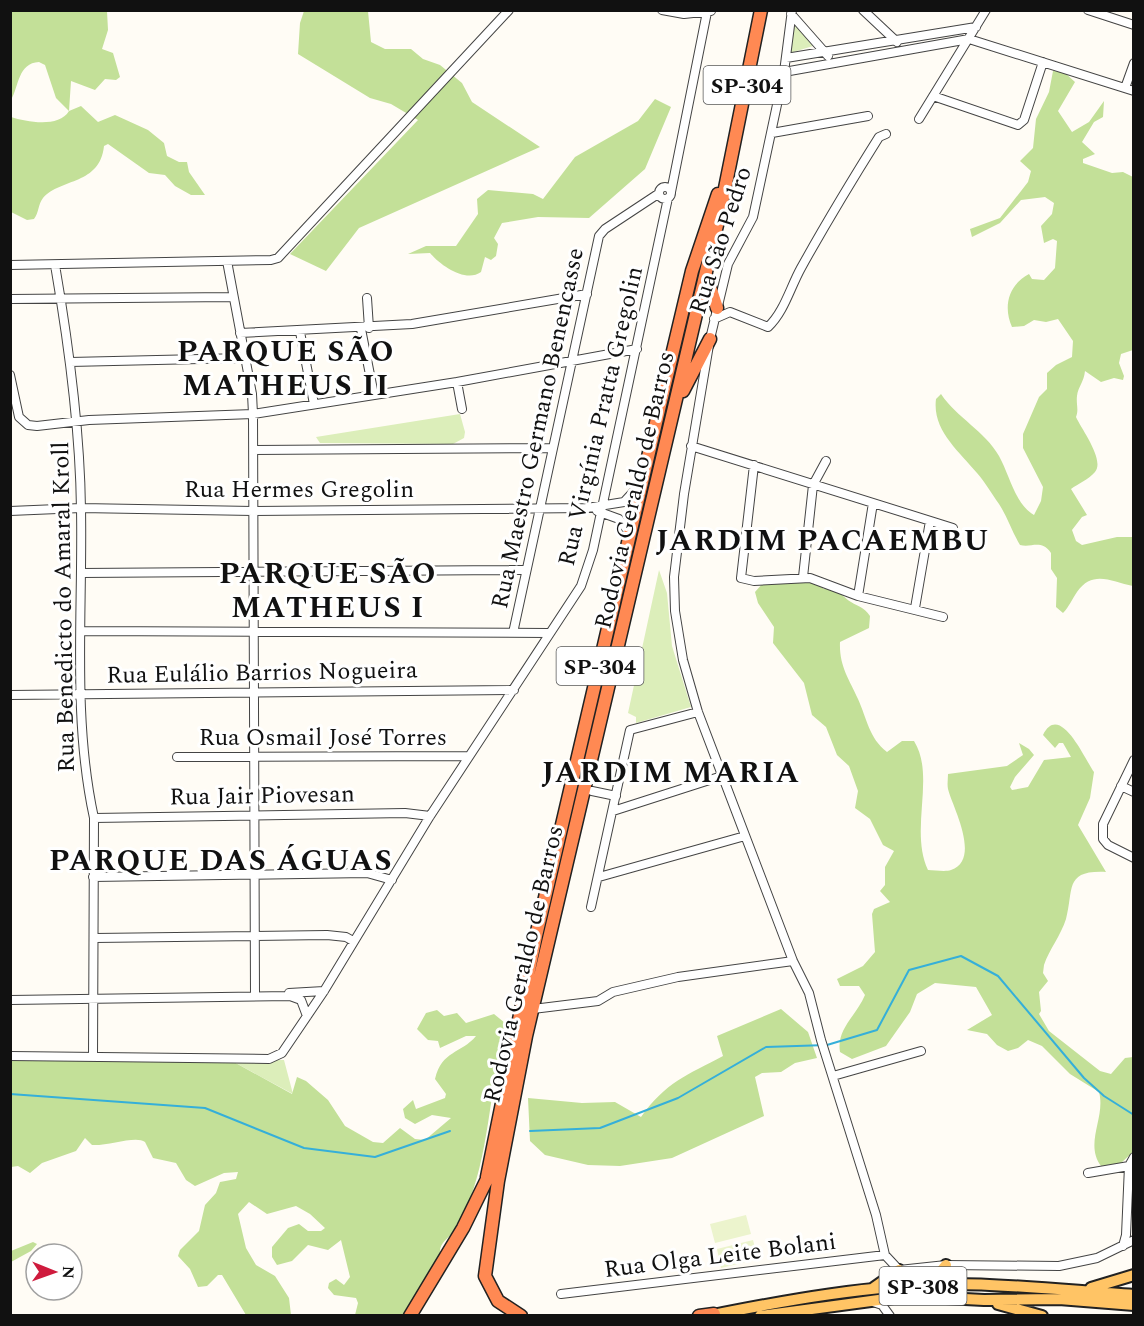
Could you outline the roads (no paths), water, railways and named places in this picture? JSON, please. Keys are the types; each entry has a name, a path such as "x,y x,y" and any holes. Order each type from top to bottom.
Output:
{"highway":[{"name":"Rodovia Geraldo de Barros","path":"492,1179 504,1149 533,1009 706,275 732,160 761,10"},
{"name":"Rodovia Geraldo de Barros","path":"492,1179 536,936 692,271 709,218 732,160"},
{"path":"706,275 715,314"},
{"path":"673,411 710,339"},
{"path":"562,887 577,848 592,791 606,728 606,699"},
{"path":"410,1316 492,1179"},
{"path":"492,1179 485,1276 498,1301 521,1316"},
{"path":"699,1316 711,1315"}],"main road":[{"path":"935,1285 937,1276 946,1265"},
{"path":"870,1296 899,1270"},
{"path":"1041,1288 1099,1287 1134,1275"},
{"name":"SP-308","path":"760,1316 935,1285 1041,1288 1134,1295"},
{"name":"SP-308","path":"711,1315 870,1296 930,1296 984,1300 1059,1299 1134,1305"},
{"path":"984,1300 1042,1316"}],"street":[{"path":"10,266 278,258 509,10"},
{"path":"662,10 678,14 709,11"},
{"path":"863,10 894,40 910,50"},
{"path":"919,119 986,10"},
{"path":"1088,10 1134,25"},
{"name":"Rua Virgínia Pratta Gregolin","path":"93,1057 277,1057 324,992 430,816 514,690 585,576 606,493 709,11"},
{"path":"791,12 834,63"},
{"name":"Rua São Pedro","path":"791,12 784,72 753,216 729,264 710,339 691,446 674,578 674,603 683,660 698,712 793,961 809,993 821,1040 876,1215 885,1255"},
{"path":"786,58 976,27"},
{"path":"784,72 969,39 1129,89 1134,63"},
{"path":"933,96 1018,125 1024,120 1043,62"},
{"path":"772,133 868,116"},
{"path":"715,314 730,312 768,327 775,321 796,277 844,193 879,137 886,134"},
{"name":"Rua Maestro Germano Benencasse","path":"513,633 601,232 658,194 663,187 669,195"},
{"path":"226,261 253,414 255,996"},
{"name":"Rua Benedicto do Amaral Kroll","path":"55,265 78,421 84,760 94,818 93,1057"},
{"path":"240,333 300,332 430,322 587,294"},
{"path":"10,299 233,297"},
{"path":"367,298 365,328 375,395"},
{"path":"300,332 314,404"},
{"path":"10,375 17,411 24,423 37,426 78,421 253,414 457,382 573,358 637,349"},
{"path":"70,362 244,358"},
{"path":"457,382 462,409"},
{"path":"691,446 953,528"},
{"path":"254,450 552,448"},
{"path":"803,577 813,485 826,461"},
{"path":"754,465 741,578 747,581 803,577 819,579 858,596 943,616"},
{"path":"606,493 619,504 629,500 646,471"},
{"path":"858,596 873,503"},
{"name":"Rua Hermes Gregolin","path":"10,511 81,508 253,511 602,509 619,504"},
{"path":"602,509 623,522 631,535"},
{"path":"915,608 930,521"},
{"path":"81,573 526,570"},
{"path":"81,631 549,633"},
{"name":"Rua Eulálio Barrios Nogueira","path":"10,695 514,690"},
{"path":"591,907 630,730 698,712"},
{"name":"Rua Osmail José Torres","path":"177,757 469,756"},
{"path":"1134,760 1103,824 1102,833 1108,846 1134,858"},
{"path":"613,811 722,776"},
{"path":"1121,786 1134,792"},
{"path":"592,791 616,796"},
{"name":"Rua Jair Piovesan","path":"94,818 405,813 430,816"},
{"path":"599,877 745,836"},
{"path":"93,877 367,873 392,880"},
{"path":"95,938 256,934 339,935 353,941"},
{"path":"533,1009 598,1001 613,992 678,977 793,961"},
{"path":"277,996 324,992"},
{"path":"10,1000 293,996 301,1000 307,1016"},
{"path":"833,1076 921,1051"},
{"path":"10,1056 93,1057"},
{"path":"1123,1246 1126,1235 1129,1166 1134,1157"},
{"path":"1088,1173 1129,1166"},
{"path":"885,1255 899,1270 946,1265 1059,1266 1097,1258 1134,1240"},
{"name":"Rua Olga Leite Bolani","path":"561,1294 885,1255"},
{"path":"870,1296 882,1305 890,1316"}],"waterway":[{"path":"530,1131 600,1128 678,1098 766,1047 827,1045 877,1030 909,970 961,956 998,976 1084,1078 1104,1096 1134,1115"},
{"path":"10,1094 205,1108 304,1148 375,1157 450,1131"}],"district":[{"name":"PARQUE SÃO MATHEUS II","path":"286,368"},
{"name":"JARDIM PACAEMBU","path":"823,540"},
{"name":"PARQUE SÃO MATHEUS I","path":"328,590"},
{"name":"JARDIM MARIA","path":"671,772"},
{"name":"PARQUE DAS ÁGUAS","path":"221,860"}]}
